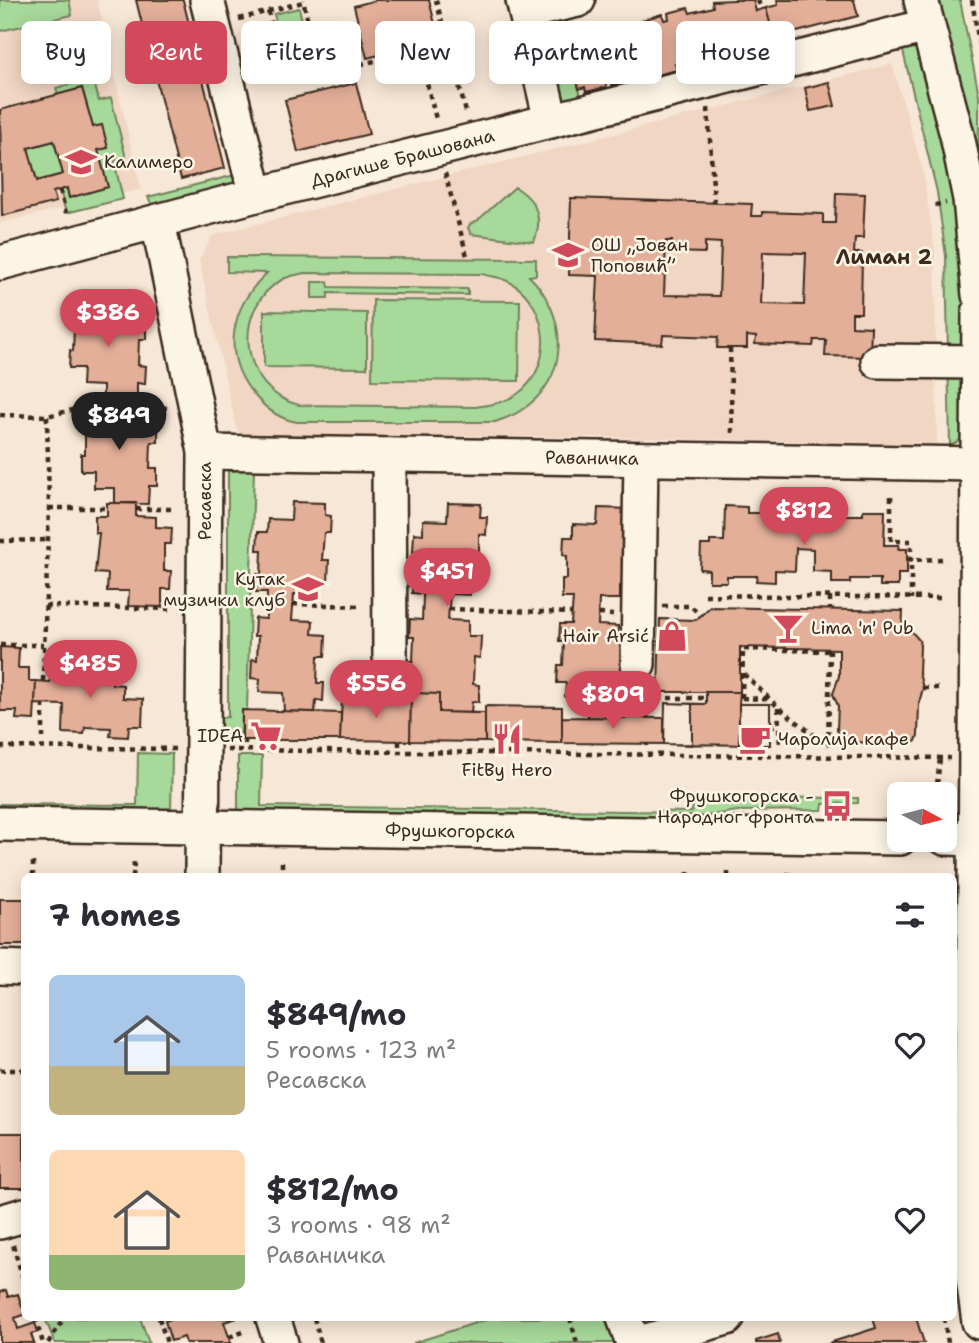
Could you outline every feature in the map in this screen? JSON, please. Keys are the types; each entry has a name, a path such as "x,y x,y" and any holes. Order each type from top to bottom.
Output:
{"street":[{"path":"551,121 525,6 578,0"},
{"path":"924,13 957,135 976,231 979,295"},
{"name":"Драгише Брашована","path":"0,262 256,195 437,134 551,121 924,13"},
{"path":"227,81 256,195"},
{"name":"Ресавска","path":"158,222 205,452 202,873"},
{"path":"979,313 976,758 967,839 962,1248 979,1322"},
{"path":"878,361 979,362"},
{"name":"Раваничка","path":"205,452 978,464"},
{"path":"389,455 390,657"},
{"path":"638,664 641,459"},
{"name":"Фрушкогорска","path":"0,824 887,838"},
{"path":"0,967 21,968"},
{"path":"625,1321 633,1343"},
{"path":"639,1343 716,1321"},
{"path":"260,1324 281,1343"}],"path":[{"path":"436,0 442,21"},
{"path":"758,0 761,10"},
{"path":"972,0 979,44"},
{"path":"210,13 268,11 303,1 308,21"},
{"path":"268,11 271,21"},
{"path":"426,84 467,256"},
{"path":"458,84 466,113"},
{"path":"709,109 714,202"},
{"path":"60,190 66,213"},
{"path":"730,348 732,460"},
{"path":"0,415 47,416 94,405"},
{"path":"122,406 168,408"},
{"path":"43,681 49,508 47,416"},
{"path":"891,496 891,541 911,541 911,598"},
{"path":"49,508 107,508"},
{"path":"136,509 174,509"},
{"path":"0,541 47,540"},
{"path":"909,560 944,559"},
{"path":"705,595 944,598"},
{"path":"830,597 830,610"},
{"path":"251,602 267,603"},
{"path":"293,604 389,607"},
{"path":"45,606 174,609"},
{"path":"449,609 572,613"},
{"path":"0,645 43,645"},
{"path":"741,672 778,707 828,746 830,650 743,649 741,672 741,698 769,699"},
{"path":"923,688 942,688"},
{"path":"648,698 706,698"},
{"path":"43,704 43,738"},
{"path":"778,707 780,747"},
{"path":"0,747 976,758"},
{"path":"937,782 940,758"},
{"path":"33,859 33,873"},
{"path":"133,873 134,861"},
{"path":"282,862 282,873"},
{"path":"688,866 688,873"},
{"path":"727,873 728,867"},
{"path":"788,868 788,873"},
{"path":"0,1070 21,1070"},
{"path":"10,1219 21,1268"},
{"path":"36,1321 45,1343"},
{"path":"45,1343 62,1321"},
{"path":"160,1321 167,1343"},
{"path":"315,1321 321,1343"},
{"path":"571,1321 577,1343"},
{"path":"944,1321 948,1343"},
{"path":"229,1336 260,1324"}],"shaded area":[{"path":"0,0 97,0 102,21 21,21 21,84 111,84 111,60 141,189 0,223"},
{"name":"ОШ „Јован Поповић”","path":"892,64 923,171 935,251 937,444 594,437 248,435 237,431 199,260 213,235"}],"green space":[{"path":"0,0 69,0 72,15 45,21 21,21 21,26 0,31"},
{"path":"935,0 960,0 979,95 979,182"},
{"path":"299,8 302,21 276,21 274,14"},
{"path":"565,15 567,21 542,21"},
{"path":"919,40 951,165 966,285 962,439 950,446 946,256 937,192 901,43"},
{"path":"71,84 95,84 99,101 111,98 126,158 114,161 123,199 66,213 60,190 67,188 69,197 108,187 98,150 107,148 93,127 82,88 58,95 56,88"},
{"path":"556,84 578,84 581,96 559,100"},
{"path":"54,141 63,174 37,181 28,148"},
{"path":"243,173 247,188 153,207 148,197"},
{"path":"515,187 529,198 536,211 538,226 534,242 471,234 468,228 470,224 477,221"},
{"path":"227,257 536,259 536,275 529,276 552,309 559,347 556,365 549,382 537,398 517,413 495,422 291,421 274,413 256,397 237,366 234,349 238,317 254,286 267,273 227,272","holes":["304,273 482,274 503,279 518,288 530,301 538,316 542,333 538,368 529,383 506,400 475,407 299,405 279,397 264,383 254,367 249,348 249,328 255,309 266,292 285,278"]},
{"path":"312,282 328,282 329,287 468,289 468,295 328,293 328,298 312,298"},
{"path":"373,300 520,301 519,381 372,380"},
{"path":"264,311 367,313 367,368 264,367"},
{"path":"254,469 247,710 242,710 241,733 213,732 214,718 228,717 228,471"},
{"path":"138,753 172,754 171,813 0,820 0,804 137,805"},
{"path":"238,756 262,756 261,806 692,812 693,797 858,798 858,803 823,804 822,810 737,811 675,821 238,815"},
{"path":"46,1321 141,1321 149,1343 55,1343"},
{"path":"482,1321 613,1321 619,1343 413,1343"}],"building":[{"path":"136,0 183,0 188,21 141,21"},
{"path":"376,0 429,0 434,21 375,21 375,56 367,58 361,21 358,21 354,6"},
{"path":"753,0 756,11 766,8 769,21 676,21 676,70 662,74 662,21 642,20 662,14 664,20 669,19 668,13 688,8 690,13 713,7 712,1"},
{"path":"777,0 854,0 858,16 795,32 795,21 769,21 766,8 778,5"},
{"path":"829,82 835,106 810,111 805,88"},
{"path":"157,84 204,84 225,168 181,179"},
{"path":"356,84 369,134 298,152 285,100"},
{"path":"578,84 606,84 607,87 586,92 585,87 579,89"},
{"name":"Калимеро","path":"82,88 93,127 102,125 108,148 98,150 108,187 69,198 67,188 53,192 56,202 2,216 0,110","holes":["54,141 63,174 37,181 28,148"]},
{"path":"836,193 865,194 863,238 855,238 854,253 862,253 861,313 852,313 852,326 871,327 870,357 825,356 826,340 814,340 813,346 755,344 756,337 747,336 747,348 717,348 718,337 663,335 662,344 595,341 598,276 569,275 571,198 752,204 751,216 762,216 762,212 823,214 823,223 835,223","holes":["666,241 672,241 671,252 705,253 705,242 721,243 719,296 664,295","763,252 806,253 804,305 761,304"]},
{"path":"82,297 111,298 111,311 131,311 131,322 146,322 146,339 139,339 138,365 146,366 145,384 137,383 137,401 103,400 103,386 82,385 83,368 69,368 74,328 69,328 69,310 82,310"},
{"path":"93,400 122,401 122,414 142,414 142,425 158,425 158,442 151,442 150,468 157,468 157,486 149,486 148,504 115,503 115,488 94,488 94,471 81,471 81,454 85,454 85,431 81,430 81,413 93,414"},
{"path":"292,502 325,503 325,515 331,516 330,533 324,533 322,560 329,560 328,581 315,581 314,595 294,594 292,620 313,621 312,634 326,635 325,656 318,656 317,683 324,683 323,701 316,700 315,712 284,711 283,693 259,692 260,679 251,678 252,659 257,660 258,636 254,636 255,618 266,619 267,592 256,592 256,574 261,575 262,550 257,550 258,532 267,532 268,519 291,520"},
{"path":"107,503 136,503 136,516 156,517 156,527 172,528 171,544 164,544 164,571 171,571 170,589 162,589 162,607 128,606 129,591 107,591 108,574 95,573 99,533 95,533 95,516 107,516"},
{"path":"448,503 481,504 480,517 487,517 486,535 479,534 479,561 485,562 484,583 470,582 470,595 450,594 448,620 468,621 468,636 481,636 480,658 474,657 473,684 479,685 479,702 472,702 471,713 439,712 439,694 416,693 416,680 407,680 408,661 413,661 414,637 409,637 410,619 422,620 423,594 412,593 412,576 417,576 418,552 413,552 414,533 423,534 423,520 447,521"},
{"path":"725,506 747,507 747,513 772,513 773,507 792,508 791,523 818,523 819,509 838,509 837,515 863,515 863,510 885,510 884,545 899,545 898,549 907,549 907,574 898,574 898,586 880,586 880,579 850,579 850,583 832,583 832,572 813,571 813,549 796,548 795,571 775,570 775,582 756,581 757,576 727,576 727,582 709,582 709,570 700,569 701,545 710,545 710,541 724,541"},
{"path":"598,508 631,509 634,586 620,586 620,599 599,599 598,625 618,626 618,639 631,640 623,661 623,688 629,688 628,706 621,705 621,718 588,717 589,698 565,697 566,683 557,683 558,665 563,665 564,641 559,641 560,624 571,624 573,598 562,598 562,579 567,579 567,556 563,555 564,537 573,537 573,524 597,525"},
{"path":"710,607 903,611 902,631 912,632 919,640 920,646 919,673 923,688 916,741 911,744 848,742 841,738 837,730 838,706 833,694 839,676 839,649 740,647 740,692 658,692 660,619 696,620"},
{"path":"0,647 19,648 18,668 29,668 29,681 36,681 34,720 16,719 17,711 0,711"},
{"path":"50,663 69,664 69,672 91,673 91,664 113,665 112,684 123,685 123,698 143,699 142,726 129,726 128,737 110,736 111,728 85,727 84,734 63,733 64,705 35,704 36,681 50,682"},
{"path":"411,684 416,684 416,693 439,694 439,712 485,713 485,742 410,741"},
{"path":"706,692 740,692 739,704 770,704 770,719 774,727 770,732 770,745 664,744 665,703 706,704"},
{"path":"342,698 411,699 410,741 340,740"},
{"path":"665,703 692,704 692,745 664,744"},
{"path":"739,704 770,704 770,719 774,727 770,732 770,745 739,745"},
{"path":"485,706 562,707 562,743 485,742"},
{"path":"242,710 341,713 340,740 242,740"},
{"path":"562,717 664,718 664,744 562,743"},
{"path":"0,899 21,899 21,945 0,945"},
{"path":"0,1133 21,1133 21,1188 0,1188"},
{"path":"6,1290 8,1297 18,1294 21,1316 15,1318 18,1329 35,1323 38,1332 31,1334 34,1343 0,1343 0,1292"},
{"path":"165,1321 227,1321 224,1322 231,1343 186,1343 184,1337 171,1341"},
{"path":"874,1321 917,1321 924,1343 829,1343 876,1328"},
{"path":"778,1334 780,1343 756,1343 756,1341"}],"place":[{"name":"Калимеро","path":"81,162"},
{"name":"ОШ „Јован Поповић”","path":"568,255"},
{"name":"Кутак музички клуб","path":"308,589"},
{"name":"Lima 'n' Pub","path":"788,628"},
{"name":"Hair Arsić","path":"672,636"},
{"name":"IDEA","path":"266,736"},
{"name":"FitBy Hero","path":"507,739"},
{"name":"Чаролија кафе","path":"755,739"},
{"name":"Фрушкогорска - Народног фронта","path":"837,806"}],"district":[{"name":"Лиман 2","path":"884,257"}]}
